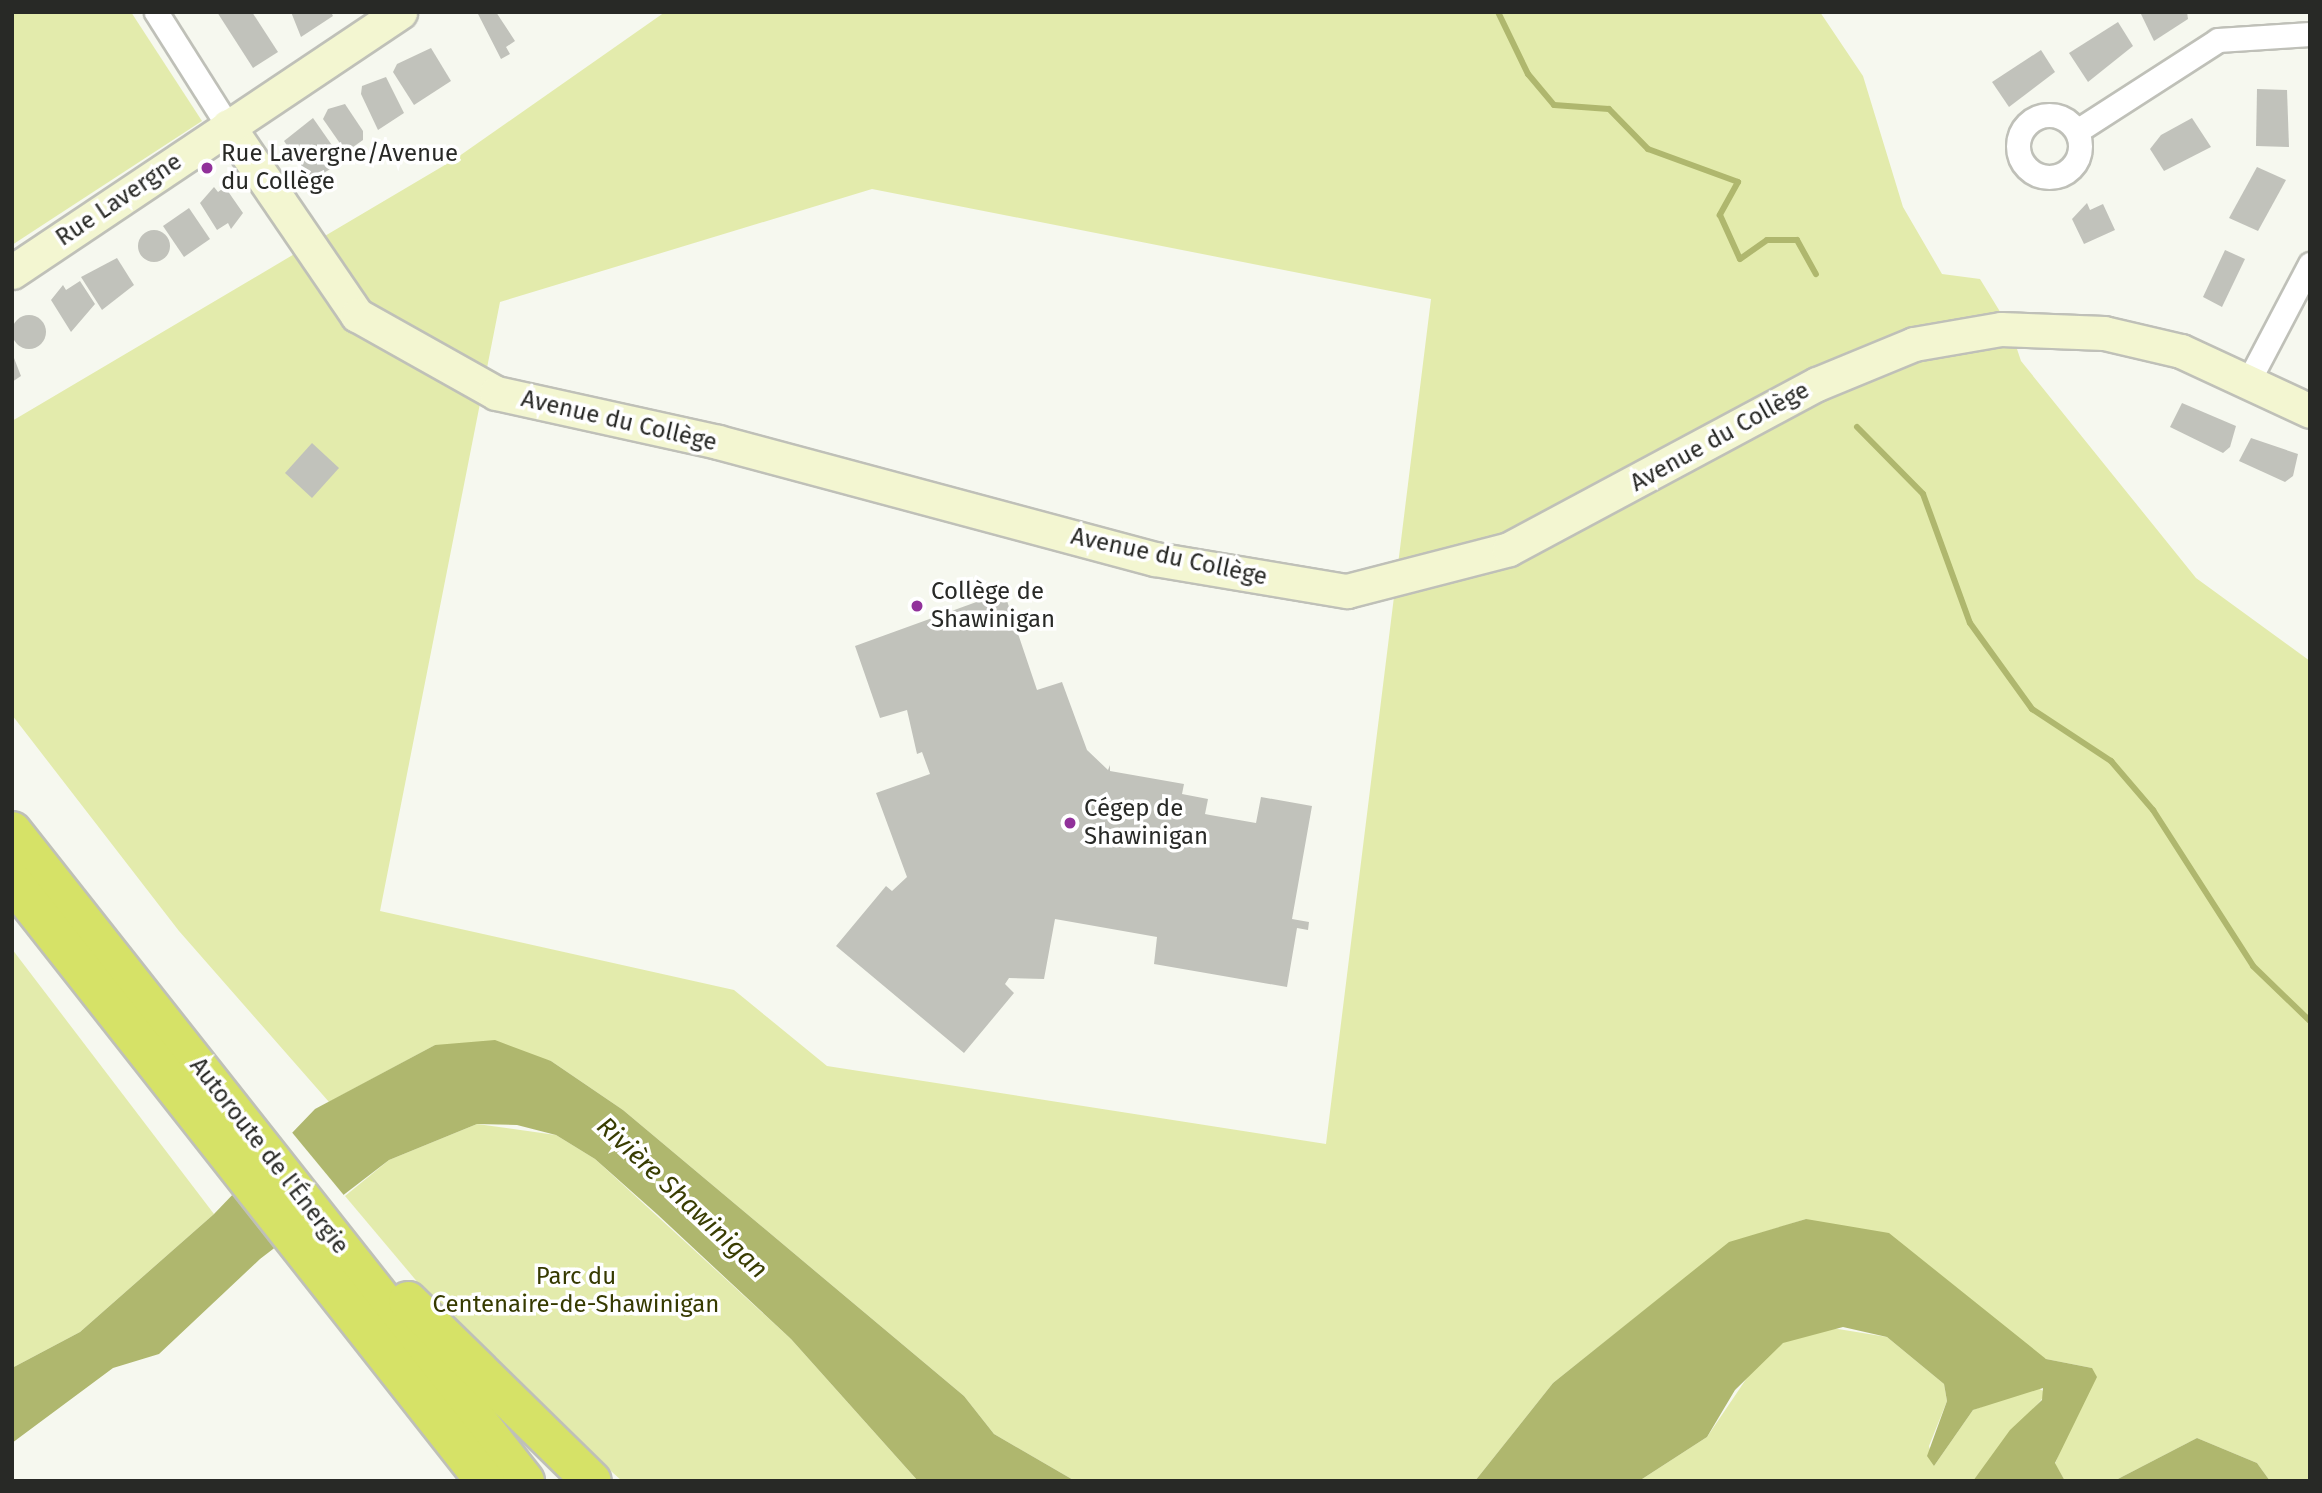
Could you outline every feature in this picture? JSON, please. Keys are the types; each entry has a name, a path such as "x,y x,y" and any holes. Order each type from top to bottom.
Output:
{"highway":[{"name":"Autoroute de l'Énergie","path":"12,831 194,1086 304,1199 371,1293 485,1481"},
{"name":"Autoroute de l'Énergie","path":"12,881 194,1086 371,1293 525,1481"},
{"path":"371,1293 592,1481"}],"street":[{"name":"Avenue du Collège","path":"156,12 228,126 357,315 496,393 718,442 1155,559 1347,591 1508,549 1817,384 1914,344 2001,329 2104,333 2181,351 2249,380 2310,411"},
{"name":"Rue Lavergne","path":"12,271 400,12"},
{"path":"2077,131 2218,40 2310,34"},
{"path":"2249,380 2310,264"}],"green space":[{"path":"12,12 131,12 202,121 12,245"},
{"path":"665,12 1820,12 1863,76 1903,207 1942,274 1980,279 2010,328 2021,361 2196,578 2310,661 2310,1481 2270,1481 2257,1463 2197,1438 2114,1481 2065,1481 2055,1464 2092,1368 2046,1359 1806,1219 1729,1243 1553,1383 1475,1481 1075,1481 994,1434 964,1396 623,1110 551,1061 435,1045 329,1102 179,931 12,715 12,421 455,159","holes":["872,189 1431,299 1326,1144 827,1066 734,990 380,911 500,302"]},
{"path":"12,949 214,1214 80,1332 12,1368"},
{"name":"Parc du Centenaire-de-Shawinigan","path":"477,1124 556,1135 595,1159 791,1339 918,1481 622,1481 467,1341 345,1196 389,1160"},
{"path":"1826,1327 1887,1337 1944,1384 1947,1401 1929,1446 1934,1466 1973,1410 2036,1387 2047,1393 1973,1481 1639,1481 1707,1437 1757,1363 1783,1342"}],"water":[{"name":"Rivière Shawinigan","path":"495,1040 551,1061 623,1110 964,1396 994,1434 1075,1481 918,1481 791,1339 657,1214 595,1159 556,1135 517,1125 477,1124 389,1160 260,1259 159,1354 113,1368 12,1443 12,1368 80,1332 214,1214 315,1109 435,1045"},
{"path":"1806,1219 1889,1233 2046,1359 2092,1368 2097,1377 2055,1463 2065,1481 1973,1481 2010,1430 2042,1400 2043,1388 1973,1410 1934,1466 1927,1456 1947,1401 1944,1384 1887,1337 1843,1327 1783,1343 1735,1390 1707,1437 1639,1481 1475,1481 1553,1383 1729,1242"},
{"path":"2197,1438 2257,1463 2270,1481 2114,1481"}],"pier":[{"path":"290,1130 347,1199 279,1249 232,1190"}],"building":[{"path":"217,12 252,12 278,52 253,68"},
{"path":"291,12 331,12 333,16 301,37"},
{"path":"477,12 496,12 515,41 506,47 510,54 501,59"},
{"path":"2140,12 2187,12 2188,19 2154,41"},
{"path":"2118,22 2133,46 2088,82 2069,53"},
{"path":"431,48 451,81 414,105 393,72 397,64"},
{"path":"2041,50 2055,72 2009,107 1992,82"},
{"path":"386,77 404,113 378,130 361,94 362,86"},
{"path":"2257,89 2287,90 2289,147 2256,146"},
{"path":"345,104 363,131 363,140 346,152 323,119 328,109"},
{"path":"313,118 343,161 311,181 284,141"},
{"path":"2192,118 2211,147 2164,171 2150,149 2161,135"},
{"path":"2257,167 2286,180 2258,231 2229,218"},
{"path":"214,187 218,192 225,187 243,213 231,229 228,223 217,230 200,203"},
{"path":"2087,203 2090,210 2103,204 2115,230 2084,244 2072,219"},
{"path":"189,208 210,239 184,257 163,226"},
{"path":"154,230 166,234 170,246 166,258 154,262 142,258 138,246 142,234"},
{"path":"2225,250 2245,259 2222,307 2203,297"},
{"path":"117,258 134,285 102,310 81,277"},
{"path":"80,281 95,304 71,332 51,300 63,285 66,290"},
{"path":"29,315 41,320 46,332 41,344 29,349 17,344 12,332 17,320"},
{"path":"12,353 21,376 12,382"},
{"path":"2182,403 2236,426 2230,447 2223,453 2170,427"},
{"path":"2251,438 2298,454 2293,476 2285,482 2239,461"},
{"path":"312,443 339,468 312,498 285,473"},
{"name":"Cégep de Shawinigan","path":"1004,592 1037,690 1062,682 1087,750 1108,770 1110,765 1110,771 1184,784 1182,794 1208,799 1205,814 1210,815 1256,823 1261,797 1312,806 1292,919 1309,922 1308,930 1297,928 1287,987 1154,964 1157,937 1055,919 1044,979 1009,978 1005,984 1014,993 964,1053 836,946 886,886 892,891 907,877 876,793 930,774 922,752 917,754 907,710 880,718 855,646"}],"waterway":[{"path":"1498,12 1528,74 1554,105 1609,109 1648,149 1738,182 1720,215 1740,259 1767,240 1797,240 1816,274"},
{"path":"1857,427 1923,494 1970,623 2032,709 2111,761 2153,810 2253,966 2310,1021"}],"place":[{"name":"Rue Lavergne/Avenue du Collège","path":"207,168"},
{"name":"Collège de Shawinigan","path":"917,606"},
{"name":"Cégep de Shawinigan","path":"1070,823"}]}
